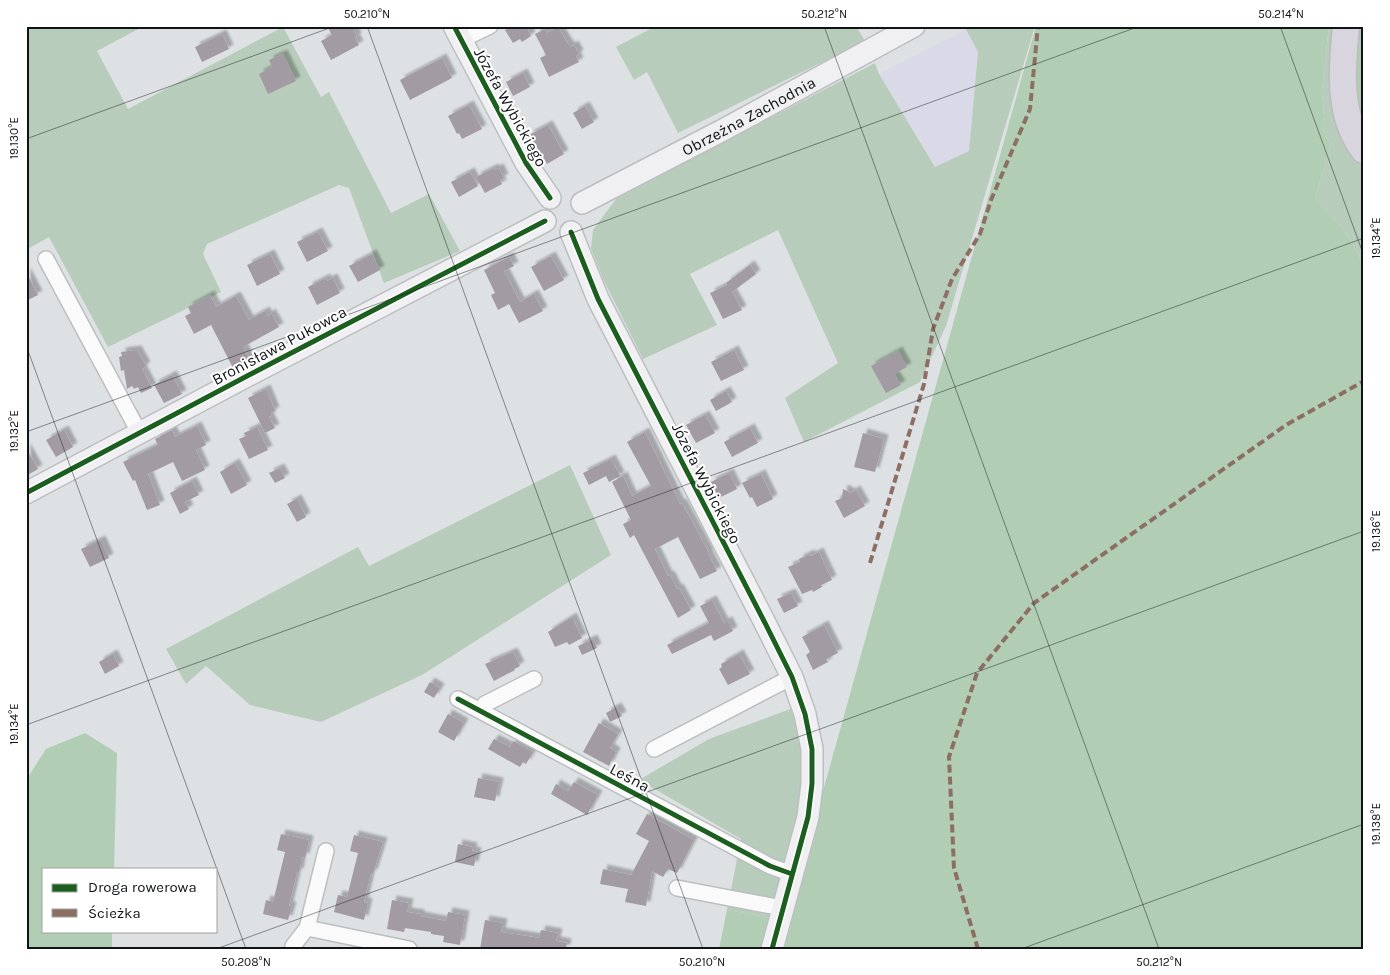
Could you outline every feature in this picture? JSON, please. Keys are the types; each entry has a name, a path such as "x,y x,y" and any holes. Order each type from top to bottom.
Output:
{"highway":[{"path":"1346,26 1342,85 1346,109 1355,135 1364,150"}],"street":[{"name":"Józefa Wybickiego","path":"490,26 457,33 526,163 550,198"},
{"name":"Obrzeżna Zachodnia","path":"582,203 723,130 914,26"},
{"path":"558,193 567,193 576,196 582,203 584,211 583,220 578,227 571,232 564,233 556,232 550,228 544,214 545,205 550,198 558,193"},
{"name":"Bronisława Pukowca","path":"26,494 266,366 546,221"},
{"name":"Józefa Wybickiego","path":"571,232 598,299 792,677 805,714 812,749 812,784 808,817 792,874"},
{"path":"46,260 140,434"},
{"path":"654,748 792,677"},
{"path":"480,710 485,704 534,679"},
{"name":"Leśna","path":"458,699 770,866 792,874"},
{"path":"293,949 293,946 307,928 326,851"},
{"path":"772,949 792,874"},
{"path":"677,888 782,908"},
{"path":"307,928 409,949"}],"shaded area":[{"path":"965,30 978,52 969,151 936,167 879,74"}],"green space":[{"path":"26,26 144,26 97,51 128,109 283,27 321,97 329,92 391,213 429,194 460,251 384,283 349,188 339,185 207,244 203,254 221,292 108,347 49,237 26,250"},
{"path":"656,26 856,26 865,41 678,133 647,72 634,80 616,47"},
{"path":"964,26 1035,26 946,326 920,382 804,442 785,398 838,363 778,230 690,274 717,325 643,359 604,281 591,248 593,230 616,199 875,63 879,74 935,167 969,151 978,52"},
{"path":"1036,26 1329,26 1322,90 1324,117 1322,127 1331,145 1315,198 1343,229 1364,264 1364,949 779,949"},
{"path":"1329,26 1340,26 1364,159 1364,264 1343,229 1315,198 1331,145 1322,127 1324,117 1322,90"},
{"path":"1358,26 1364,26 1364,128 1360,122 1353,66"},
{"path":"570,465 611,555 422,675 321,722 250,705 206,666 186,684 166,649 358,547 369,566"},
{"path":"796,707 804,751 802,801 772,918 727,910 741,839 639,780 709,739"},
{"path":"85,733 117,753 114,868 42,868 42,932 112,932 112,949 29,949 26,911 26,780 46,749"},
{"path":"727,910 772,918 764,949 719,949"}],"building":[{"path":"327,26 352,26 359,45 331,60 321,41 332,35"},
{"path":"512,26 526,26 531,36 522,42 520,39 513,43 505,30"},
{"path":"558,27 568,44 571,47 574,45 579,54 576,56 579,62 549,77 540,58 546,55 535,34 545,29 547,33"},
{"path":"222,34 229,49 202,62 195,47"},
{"path":"283,54 296,81 268,94 259,74 272,67 269,60"},
{"path":"442,58 452,78 410,100 400,80"},
{"path":"523,73 530,87 513,96 506,82"},
{"path":"469,105 482,129 462,139 459,133 457,134 448,116"},
{"path":"585,106 594,122 582,129 573,113"},
{"path":"548,125 564,154 547,164 529,135"},
{"path":"494,168 495,170 499,168 504,178 500,180 502,184 485,193 476,177"},
{"path":"470,172 478,186 459,197 451,182"},
{"path":"318,232 328,251 307,262 297,242"},
{"path":"270,254 280,274 257,286 247,265"},
{"path":"372,254 380,270 358,282 349,266"},
{"path":"551,256 564,280 544,291 531,267"},
{"path":"509,257 514,266 504,271 520,302 534,294 543,311 519,323 509,304 498,310 491,295 495,293 484,270"},
{"path":"750,265 756,274 732,292 742,310 723,319 710,293 727,285 726,283"},
{"path":"26,272 38,295 26,301"},
{"path":"326,278 327,281 333,278 340,293 317,305 308,287"},
{"path":"210,295 216,307 236,296 249,320 265,311 268,316 271,313 279,327 243,347 250,360 233,368 211,325 194,334 185,316 191,313 188,307"},
{"path":"137,350 146,366 142,369 152,388 141,393 138,387 134,389 132,386 127,389 124,370 121,371 119,357 122,356 121,352"},
{"path":"734,350 744,370 721,381 711,362"},
{"path":"898,351 907,367 894,374 901,385 886,393 871,366"},
{"path":"172,375 182,394 164,403 154,385"},
{"path":"266,389 275,411 269,417 275,428 265,433 248,398"},
{"path":"726,391 732,402 716,411 710,400"},
{"path":"705,415 715,433 696,443 686,425"},
{"path":"197,426 206,445 196,450 205,470 182,481 173,462 148,474 160,505 147,510 135,480 133,481 123,462 158,445 155,439 172,430 175,437"},
{"path":"257,427 268,450 249,459 239,439 246,436 244,433"},
{"path":"750,428 758,443 732,457 724,442"},
{"path":"64,430 73,447 56,457 46,440"},
{"path":"645,432 680,504 682,503 717,571 700,579 678,537 655,549 668,576 670,575 677,589 679,588 691,610 678,618 634,535 630,538 623,524 631,520 612,482 623,476 632,496 651,486 627,442"},
{"path":"863,433 884,439 875,472 854,467"},
{"path":"26,448 38,469 26,476"},
{"path":"611,459 620,476 609,482 606,476 589,485 583,473"},
{"path":"235,463 247,485 231,494 220,472"},
{"path":"280,468 285,478 275,483 269,473"},
{"path":"729,473 737,489 719,498 711,482"},
{"path":"761,474 773,499 757,507 742,483"},
{"path":"192,481 199,495 185,502 189,509 180,514 170,493"},
{"path":"843,489 851,493 856,490 865,506 844,518 835,501 842,498"},
{"path":"297,499 306,517 297,522 287,504"},
{"path":"101,540 109,558 90,567 81,549"},
{"path":"819,552 832,580 821,585 822,587 813,592 812,590 802,594 788,567 800,562 799,559"},
{"path":"791,593 798,606 784,613 777,599"},
{"path":"712,600 724,623 728,621 733,631 714,641 711,635 672,654 667,645 709,623 700,606"},
{"path":"572,617 582,638 569,645 567,642 555,647 548,632"},
{"path":"824,625 838,653 826,659 828,662 813,670 806,655 810,652 802,637"},
{"path":"593,639 597,648 582,655 578,646"},
{"path":"513,652 520,666 494,681 485,664"},
{"path":"113,654 119,666 105,674 99,662"},
{"path":"739,654 750,674 728,685 719,669 722,667 721,664"},
{"path":"430,682 440,688 434,698 424,692"},
{"path":"617,707 622,716 610,722 606,713"},
{"path":"448,714 464,723 454,741 438,732"},
{"path":"599,723 618,734 610,748 616,752 609,766 583,752"},
{"path":"494,739 510,747 513,741 533,752 526,764 523,762 520,767 488,749"},
{"path":"478,778 499,782 495,801 474,797"},
{"path":"574,782 598,795 587,815 551,794 556,784 568,791"},
{"path":"647,814 694,840 677,873 668,869 663,877 652,871 646,906 625,902 628,889 600,884 603,869 631,875 649,841 636,834"},
{"path":"281,834 309,840 305,858 302,857 299,873 297,872 289,906 292,906 288,920 263,914 266,900 273,902 285,852 277,850"},
{"path":"354,835 383,842 373,874 371,873 364,902 368,903 364,920 334,912 338,895 347,897 358,853 350,851"},
{"path":"458,844 473,847 472,851 477,852 474,866 455,862"},
{"path":"392,900 409,903 407,912 420,914 420,916 446,921 448,912 465,915 460,945 443,942 444,936 431,934 431,932 405,928 404,932 387,929"},
{"path":"485,920 503,923 501,932 539,938 541,930 558,933 556,941 567,943 566,949 480,949"}],"marked path":[{"path":"870,563 924,384 933,329 952,279 980,234 991,200 1030,109 1038,26"},
{"path":"978,949 954,868 949,757 977,673 1034,603 1286,425 1364,381"}],"cycle path":[{"path":"454,26 526,163 550,198"},
{"path":"26,493 545,221"},
{"path":"571,232 598,299 792,677 805,714 812,749 812,784 808,817 772,949"},
{"path":"458,699 770,866 792,874"}]}
